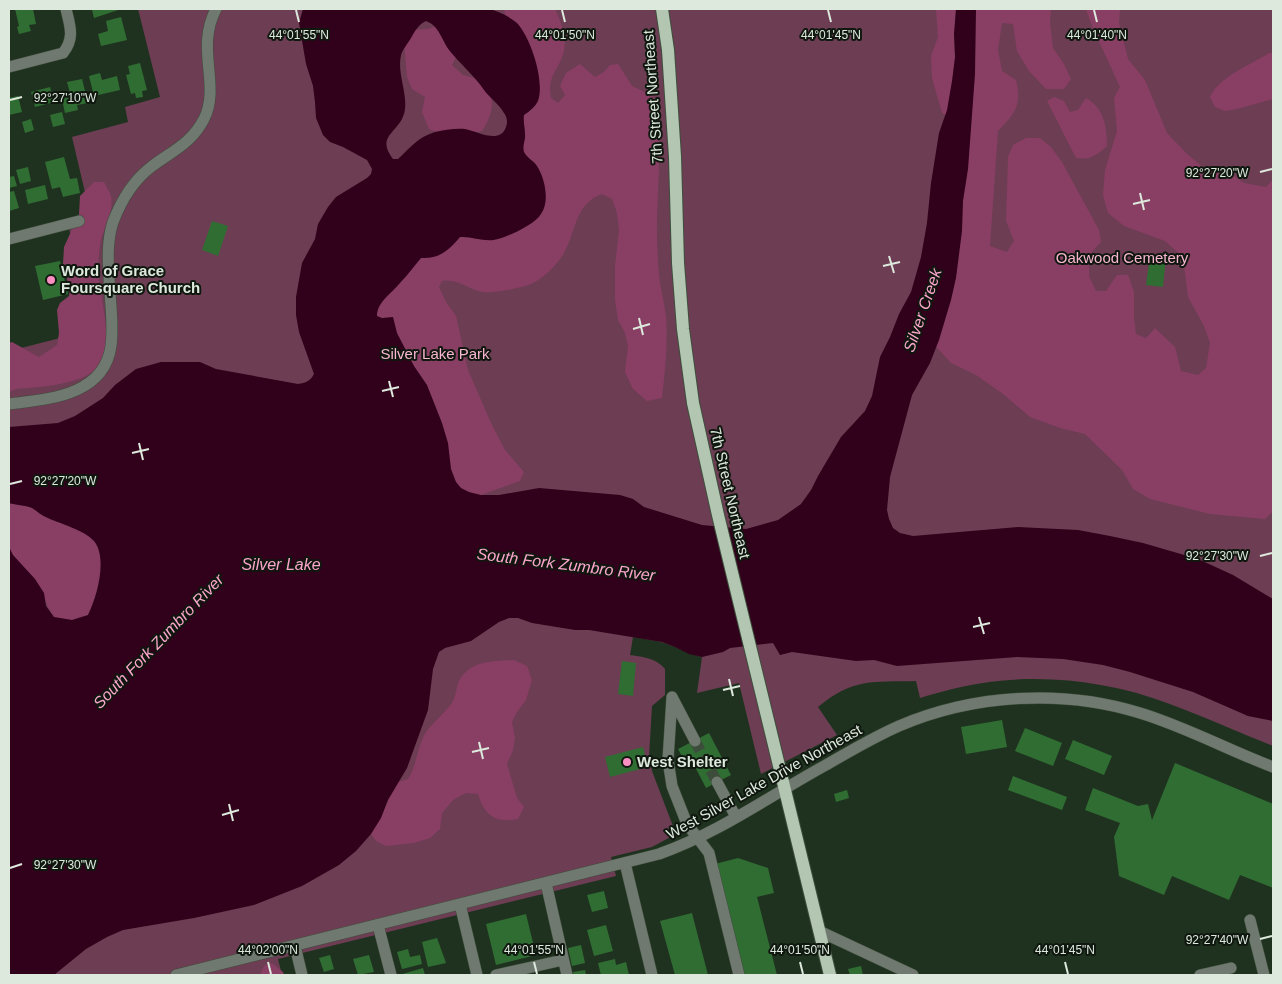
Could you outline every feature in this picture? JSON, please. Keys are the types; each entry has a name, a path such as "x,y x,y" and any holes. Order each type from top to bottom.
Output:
{"main road":[{"name":"7th Street Northeast","path":"662,9 668,50 674,139 678,264 684,338 694,403 718,515 830,975"}],"street":[{"path":"9,67 63,53 71,37 66,9"},
{"path":"9,404 60,396 74,391 92,382 105,367 112,344 108,258 112,225 132,186 151,166 189,141 203,121 210,100 207,31 216,9"},
{"path":"9,239 79,222"},
{"path":"694,740 672,697 668,760 672,786 683,816 709,853 739,975"},
{"name":"West Silver Lake Drive Northeast","path":"176,975 546,884 659,854 697,838 860,746 912,722 944,710 969,704 1021,699 1063,700 1093,703 1128,710 1175,725 1273,767"},
{"path":"717,782 736,817"},
{"path":"625,863 652,975"},
{"path":"546,884 567,975"},
{"path":"460,904 478,975"},
{"path":"1250,920 1267,969"},
{"path":"378,925 391,975"},
{"path":"819,931 906,974"},
{"path":"295,946 302,975"},
{"path":"496,975 563,960"},
{"path":"1200,975 1231,968"}],"green space":[{"name":"Silver Lake Park","path":"138,9 1273,9 1273,746 1167,703 1117,688 1091,683 1039,679 987,682 920,698 916,681 875,682 853,686 830,698 818,707 837,735 761,774 739,683 697,693 702,657 664,643 633,637 630,655 654,660 665,669 665,695 652,706 649,757 652,771 676,834 652,847 611,857 616,876 278,959 282,975 9,975 9,351 92,330 68,224 91,218 72,137 128,122 125,107 160,97"},
{"path":"504,9 555,9 565,43 561,60 551,79 550,85 551,98 558,103 565,95 560,86 566,73 580,64 595,77 604,72 610,65 618,64 632,86 653,96 659,130 657,246 660,283 666,317 666,358 662,398 647,401 633,389 625,372 628,346 625,333 618,320 615,300 615,266 619,230 617,213 612,199 602,194 593,198 581,211 561,258 550,271 531,284 514,289 482,292 453,281 442,281 439,287 446,302 456,316 468,370 505,450 524,472 520,481 470,499 457,490 368,314 398,281 521,159 509,34"},
{"path":"936,9 956,9 954,34 957,97 949,117 942,113 932,78 931,56 938,37"},
{"name":"Oakwood Cemetery","path":"965,9 1051,9 1050,22 1053,48 1071,79 1064,89 1046,89 1029,71 1017,51 1013,24 1002,23 998,50 1002,71 1016,80 1018,96 1013,114 998,131 990,246 1007,252 1014,241 1006,221 1008,157 1013,145 1026,138 1040,138 1051,147 1062,162 1099,230 1101,242 1089,255 1089,276 1096,291 1106,291 1117,275 1128,275 1134,292 1136,334 1146,338 1155,328 1175,347 1181,371 1198,375 1206,368 1210,343 1204,326 1188,297 1183,257 1165,241 1124,226 1108,213 1103,195 1105,170 1117,131 1114,98 1120,87 1086,9 1120,9 1119,23 1128,59 1145,80 1167,133 1187,154 1203,167 1230,173 1244,183 1266,187 1273,179 1273,511 1265,519 1210,514 1150,499 1133,489 1122,470 1085,434 1060,428 1030,417 1003,394 976,375 951,363 931,341"},
{"path":"439,25 459,51 452,65 463,75 485,81 488,88 492,106 489,118 482,131 455,135 443,134 429,129 422,112 425,97 412,89 407,77 404,42 410,30 428,29"},
{"path":"1269,53 1273,53 1273,99 1225,111 1215,107 1210,97 1221,83"},
{"path":"1054,97 1064,101 1070,112 1078,110 1086,98 1092,102 1101,113 1105,125 1107,146 1093,156 1076,158 1047,101"},
{"path":"94,182 104,182 112,202 100,243 98,266 105,316 105,354 95,370 85,376 62,384 16,389 9,392 9,343 12,342 39,357 57,345 59,333 57,310 60,303 69,296 70,290 63,264 64,247 79,214 80,196"},
{"path":"9,503 32,508 46,517 85,534 94,541 98,548 101,567 98,588 88,615 72,620 54,617 35,579 11,552 8,538"},
{"path":"514,660 527,666 532,680 526,700 512,722 515,738 513,750 507,764 517,798 524,807 518,819 497,819 484,808 478,794 466,793 453,800 442,813 440,829 430,838 414,843 386,846 376,841 368,830 388,785 408,779 426,732 452,703 459,681 464,674 469,669 483,663"},
{"path":"272,963 284,975 260,975 264,966"}],"water":[{"name":"Silver Lake","path":"303,9 490,9 511,18 517,23 532,49 540,82 540,93 537,103 524,115 524,152 537,166 542,177 546,197 544,209 538,218 528,226 503,237 488,240 460,237 444,253 434,257 421,258 382,302 377,316 382,318 393,317 397,333 414,366 427,385 448,443 451,469 456,482 461,488 481,495 499,495 539,488 620,495 633,499 644,507 702,525 746,529 778,520 801,504 841,437 865,411 872,396 880,357 911,292 921,257 939,133 947,110 952,81 955,57 956,9 976,9 975,74 968,169 956,278 939,340 930,363 912,395 890,477 887,510 889,519 893,528 900,533 913,536 1018,527 1078,530 1143,543 1198,559 1233,575 1273,599 1273,721 1248,716 1193,692 1130,672 1103,665 1063,659 1017,657 897,666 874,660 856,661 792,652 780,655 773,643 730,648 723,652 702,657 689,654 662,642 589,630 575,630 532,623 518,618 509,618 499,622 471,641 445,648 439,652 433,669 428,710 407,768 371,834 356,851 339,865 302,886 254,905 194,918 123,930 86,949 54,975 9,975 9,547 13,555 35,579 44,593 46,606 54,617 72,620 88,615 98,588 101,567 98,548 90,537 46,517 32,508 9,503 9,427 58,423 75,416 103,398 115,385 136,369 161,362 200,362 216,369 298,384 308,381 314,374 299,332 296,315 296,297 302,263 315,239 318,224 328,207 336,197 367,178 371,174 372,169 367,160 330,142 323,135 316,118 313,86 306,64 299,23","holes":["426,21 434,26 449,50 502,110 507,125 503,132 494,136 465,129 435,132 419,140 398,159 393,159 386,144 403,117 405,109 405,96 400,68 401,55 417,28"]}],"building":[{"path":"15,9 33,9 36,24 29,25 31,31 19,34"},
{"path":"121,9 94,18 92,10"},
{"path":"121,17 127,40 101,46 98,34 108,31 106,21"},
{"path":"140,63 147,90 142,91 143,97 136,98 135,93 131,94 126,75 130,74 128,66"},
{"path":"100,73 102,80 117,76 120,90 94,96 89,76"},
{"path":"82,79 88,103 77,105 78,110 65,113 61,95 70,93 67,82"},
{"path":"50,87 54,102 35,107 31,92"},
{"path":"18,96 22,112 9,115 9,98"},
{"path":"62,112 65,124 53,127 50,115"},
{"path":"31,119 34,130 25,133 22,122"},
{"path":"64,157 70,179 77,178 80,193 63,197 60,187 52,189 45,162"},
{"path":"28,167 31,181 20,184 16,170"},
{"path":"14,176 17,186 9,188 9,177"},
{"path":"45,185 48,199 28,204 25,190"},
{"path":"14,191 19,208 9,211 9,192"},
{"path":"212,221 228,226 218,256 202,250"},
{"path":"1150,256 1166,258 1163,287 1146,285"},
{"name":"Word of Grace Foursquare Church","path":"60,261 68,294 43,300 35,266"},
{"path":"622,661 636,663 633,696 618,694"},
{"path":"1002,720 1007,747 966,754 961,727"},
{"path":"1025,728 1062,743 1053,766 1015,751"},
{"path":"709,733 731,775 706,788 692,761 686,764 678,749"},
{"path":"1073,740 1112,756 1104,775 1065,759"},
{"name":"West Shelter","path":"643,747 648,767 610,777 605,757"},
{"path":"1175,763 1273,804 1273,888 1240,875 1229,900 1172,876 1164,895 1119,876 1114,837 1120,823 1085,810 1093,788 1138,806 1148,804 1152,820"},
{"path":"1013,776 1067,797 1062,810 1008,790"},
{"path":"847,790 849,798 836,802 834,794"},
{"path":"738,858 768,868 774,893 757,897 777,975 744,975 715,864"},
{"path":"604,891 608,908 592,912 587,895"},
{"path":"692,913 708,975 675,975 660,921"},
{"path":"526,914 536,955 496,965 486,924"},
{"path":"606,925 613,951 594,956 587,930"},
{"path":"437,938 446,963 428,967 422,942"},
{"path":"581,945 585,963 572,966 568,948"},
{"path":"408,949 410,957 420,955 422,964 402,969 397,952"},
{"path":"330,955 334,969 324,972 319,958"},
{"path":"369,955 374,972 358,975 353,959"},
{"path":"615,959 616,965 626,962 629,975 601,975 598,963"},
{"path":"861,966 863,975 850,975 848,969"},
{"path":"423,968 425,975 399,975"},
{"path":"585,970 586,975 574,975 573,972"}],"tunnel":[{"path":"695,741 717,782"}],"place":[{"name":"Word of Grace Foursquare Church","path":"51,280"},
{"name":"West Shelter","path":"627,762"}],"water label":[{"name":"Silver Creek","path":"922,310"},
{"name":"South Fork Zumbro River","path":"566,564"},
{"name":"South Fork Zumbro River","path":"158,641"}]}
